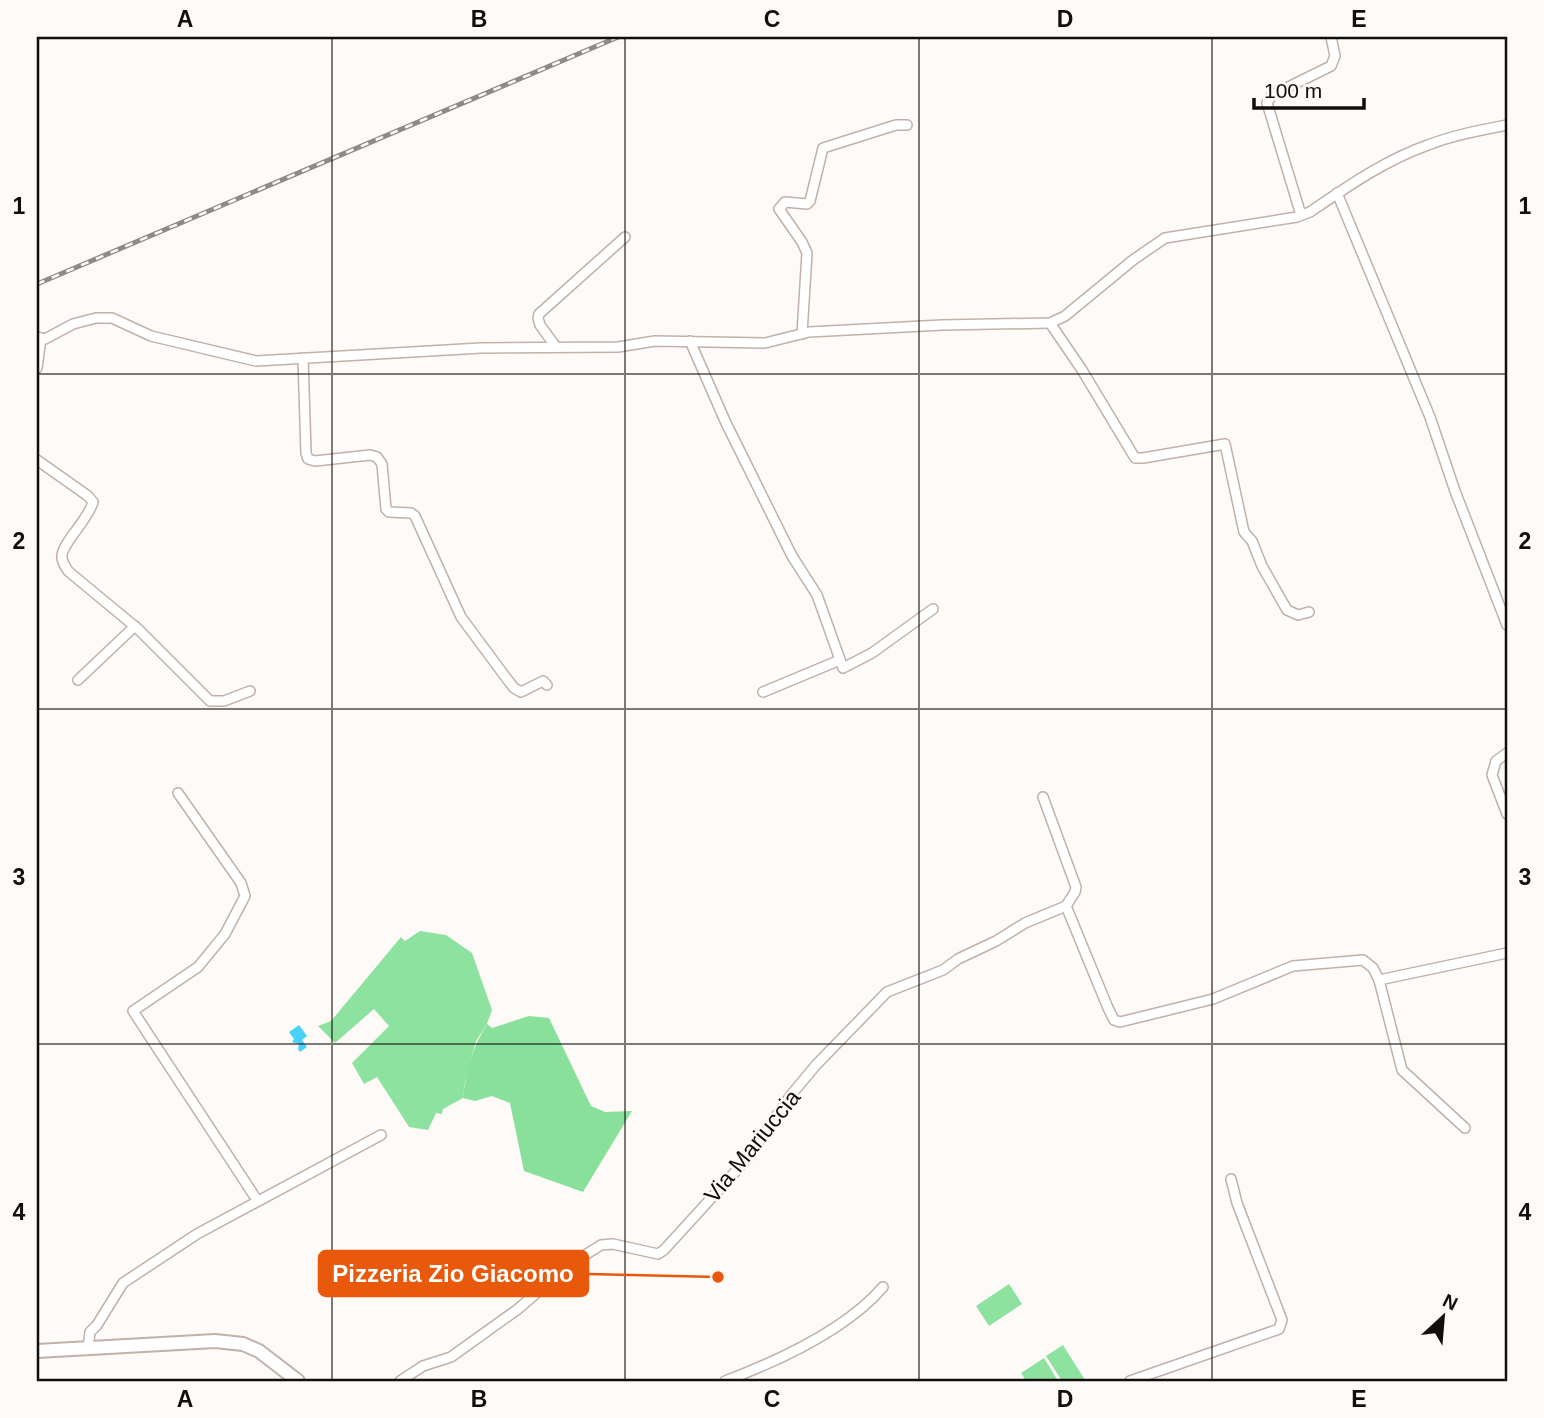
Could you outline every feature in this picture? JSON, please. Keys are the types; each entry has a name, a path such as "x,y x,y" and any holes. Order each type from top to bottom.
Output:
{"main road":[{"path":"37,1351 215,1341 243,1344 259,1351 298,1381"}],"street":[{"path":"1301,215 1267,103 1272,95 1331,66 1335,56 1331,37"},
{"path":"802,334 807,253 779,209 785,202 807,204 810,201 823,148 896,125 907,125"},
{"path":"37,368 39,338 45,339 73,324 104,317 151,336 256,361 481,348 618,347 655,341 765,343 802,334 943,325 1050,323 1065,316 1133,260 1165,238 1301,215 1382,166 1427,145 1507,125"},
{"path":"1337,193 1430,417 1458,499 1507,625"},
{"path":"556,347 540,325 539,314 625,237"},
{"path":"1050,323 1135,458 1225,444 1244,531 1252,541 1285,608 1293,614 1309,612"},
{"path":"690,341 726,423 792,556 817,595 843,668 872,653 933,608"},
{"path":"303,358 308,459 315,461 370,455 377,457 382,464 386,509 389,512 411,513 415,516 461,617 504,675 514,688 521,692 544,681 547,685"},
{"path":"37,460 90,497 93,502 63,553 65,566 76,579 135,626 210,701 224,701 250,691"},
{"path":"78,680 135,626"},
{"path":"763,692 840,660"},
{"path":"1507,753 1496,761 1492,775 1507,814"},
{"path":"178,793 241,883 245,896 225,934 198,967 133,1011 257,1200"},
{"path":"1043,797 1076,887 1066,906 1114,1020 1120,1022 1213,999 1293,966 1363,960 1373,968 1379,980 1402,1070 1465,1128"},
{"name":"Via Mariuccia","path":"400,1381 423,1366 451,1357 519,1309 569,1265 601,1245 614,1244 658,1254 664,1250 746,1160 791,1095 816,1065 887,992 943,970 1024,923 1066,906"},
{"path":"1379,980 1507,953"},
{"path":"88,1348 90,1332 123,1283 197,1234 381,1135"},
{"path":"1130,1381 1279,1329 1282,1325 1274,1294 1237,1203 1231,1179"},
{"path":"725,1381 764,1367 818,1337 848,1318 874,1298 883,1287"}],"green space":[{"path":"420,931 446,935 472,953 492,1010 476,1041 463,1098 443,1109 442,1114 436,1113 428,1130 409,1127 377,1077 364,1084 352,1063 389,1026 374,1009 335,1043 318,1026 331,1021 401,937 405,941"},
{"path":"529,1016 549,1018 591,1106 605,1112 632,1111 583,1192 524,1171 510,1103 492,1096 475,1101 463,1098 471,1059 487,1024 492,1028"},
{"path":"1009,1284 1022,1304 989,1326 976,1306"},
{"path":"1063,1345 1085,1380 1062,1381 1046,1356"},
{"path":"1044,1358 1058,1381 1026,1381 1021,1373"}],"water":[{"path":"299,1025 307,1036 302,1040 307,1047 300,1052 299,1044 292,1042 294,1039 289,1032"}],"railway":[{"path":"37,284 618,37"}],"place":[{"name":"Pizzeria Zio Giacomo","path":"718,1277"}]}
